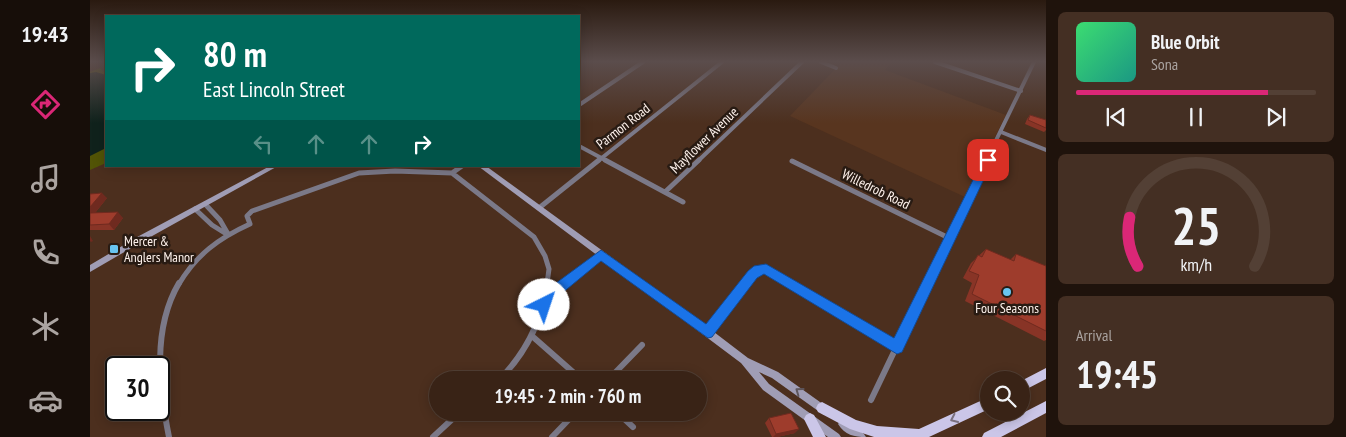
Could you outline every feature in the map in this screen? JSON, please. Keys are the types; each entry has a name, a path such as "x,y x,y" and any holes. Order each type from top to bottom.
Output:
{"highway":[{"path":"1030,382 1046,373"},
{"path":"822,408 854,425 877,432 917,436 980,407"},
{"path":"988,437 1046,407"},
{"path":"810,419 820,437"}],"main road":[{"path":"90,269 142,238 273,167"},
{"path":"482,167 708,332 744,360 766,387 836,437"},
{"path":"744,360 775,374 861,437"}],"street":[{"path":"580,105 613,82"},
{"name":"Parmon Road","path":"539,208 696,82"},
{"name":"Mayflower Avenue","path":"665,192 781,82"},
{"path":"995,82 1021,91"},
{"path":"871,400 1025,82"},
{"path":"1001,132 1046,150"},
{"path":"580,146 683,202"},
{"name":"Willedrob Road","path":"792,160 949,238"},
{"path":"452,173 461,167"},
{"path":"170,437 162,404 160,365 163,330 171,297 181,277 204,250 250,224 247,216 252,211 359,173 395,171 452,173 534,237 545,256 549,269 546,294 542,313 532,336 514,365 508,371"},
{"path":"205,204 220,220 228,235"},
{"path":"196,209 212,225 228,235"},
{"path":"546,294 556,290 601,254"},
{"path":"708,332 752,274 759,269 766,269 897,347"},
{"path":"532,336 573,371"},
{"path":"617,371 642,345"},
{"path":"433,437 450,421"},
{"path":"552,437 567,421"},
{"path":"627,421 633,427"}],"shaded area":[{"path":"90,82 105,82 105,163 90,170"},
{"path":"90,82 105,82 105,148 90,156"},
{"path":"822,82 918,82 1006,115 965,197 790,116"}],"building":[{"path":"1030,115 1046,120 1046,128 1028,120"},
{"path":"102,193 90,207 90,194"},
{"path":"118,212 109,224 90,225 90,213"},
{"name":"Four Seasons","path":"986,249 1014,261 1016,254 1046,266 1046,331 972,294 979,275 969,271 978,255 982,257"},
{"path":"791,413 799,429 776,434 769,418"}],"place":[{"name":"Mercer & Anglers Manor","path":"114,249"},
{"name":"Four Seasons","path":"1007,292"}],"route":[{"path":"544,305 546,294 556,290 601,254 708,332 752,274 756,270 766,269 776,273 897,347 988,160"}]}
